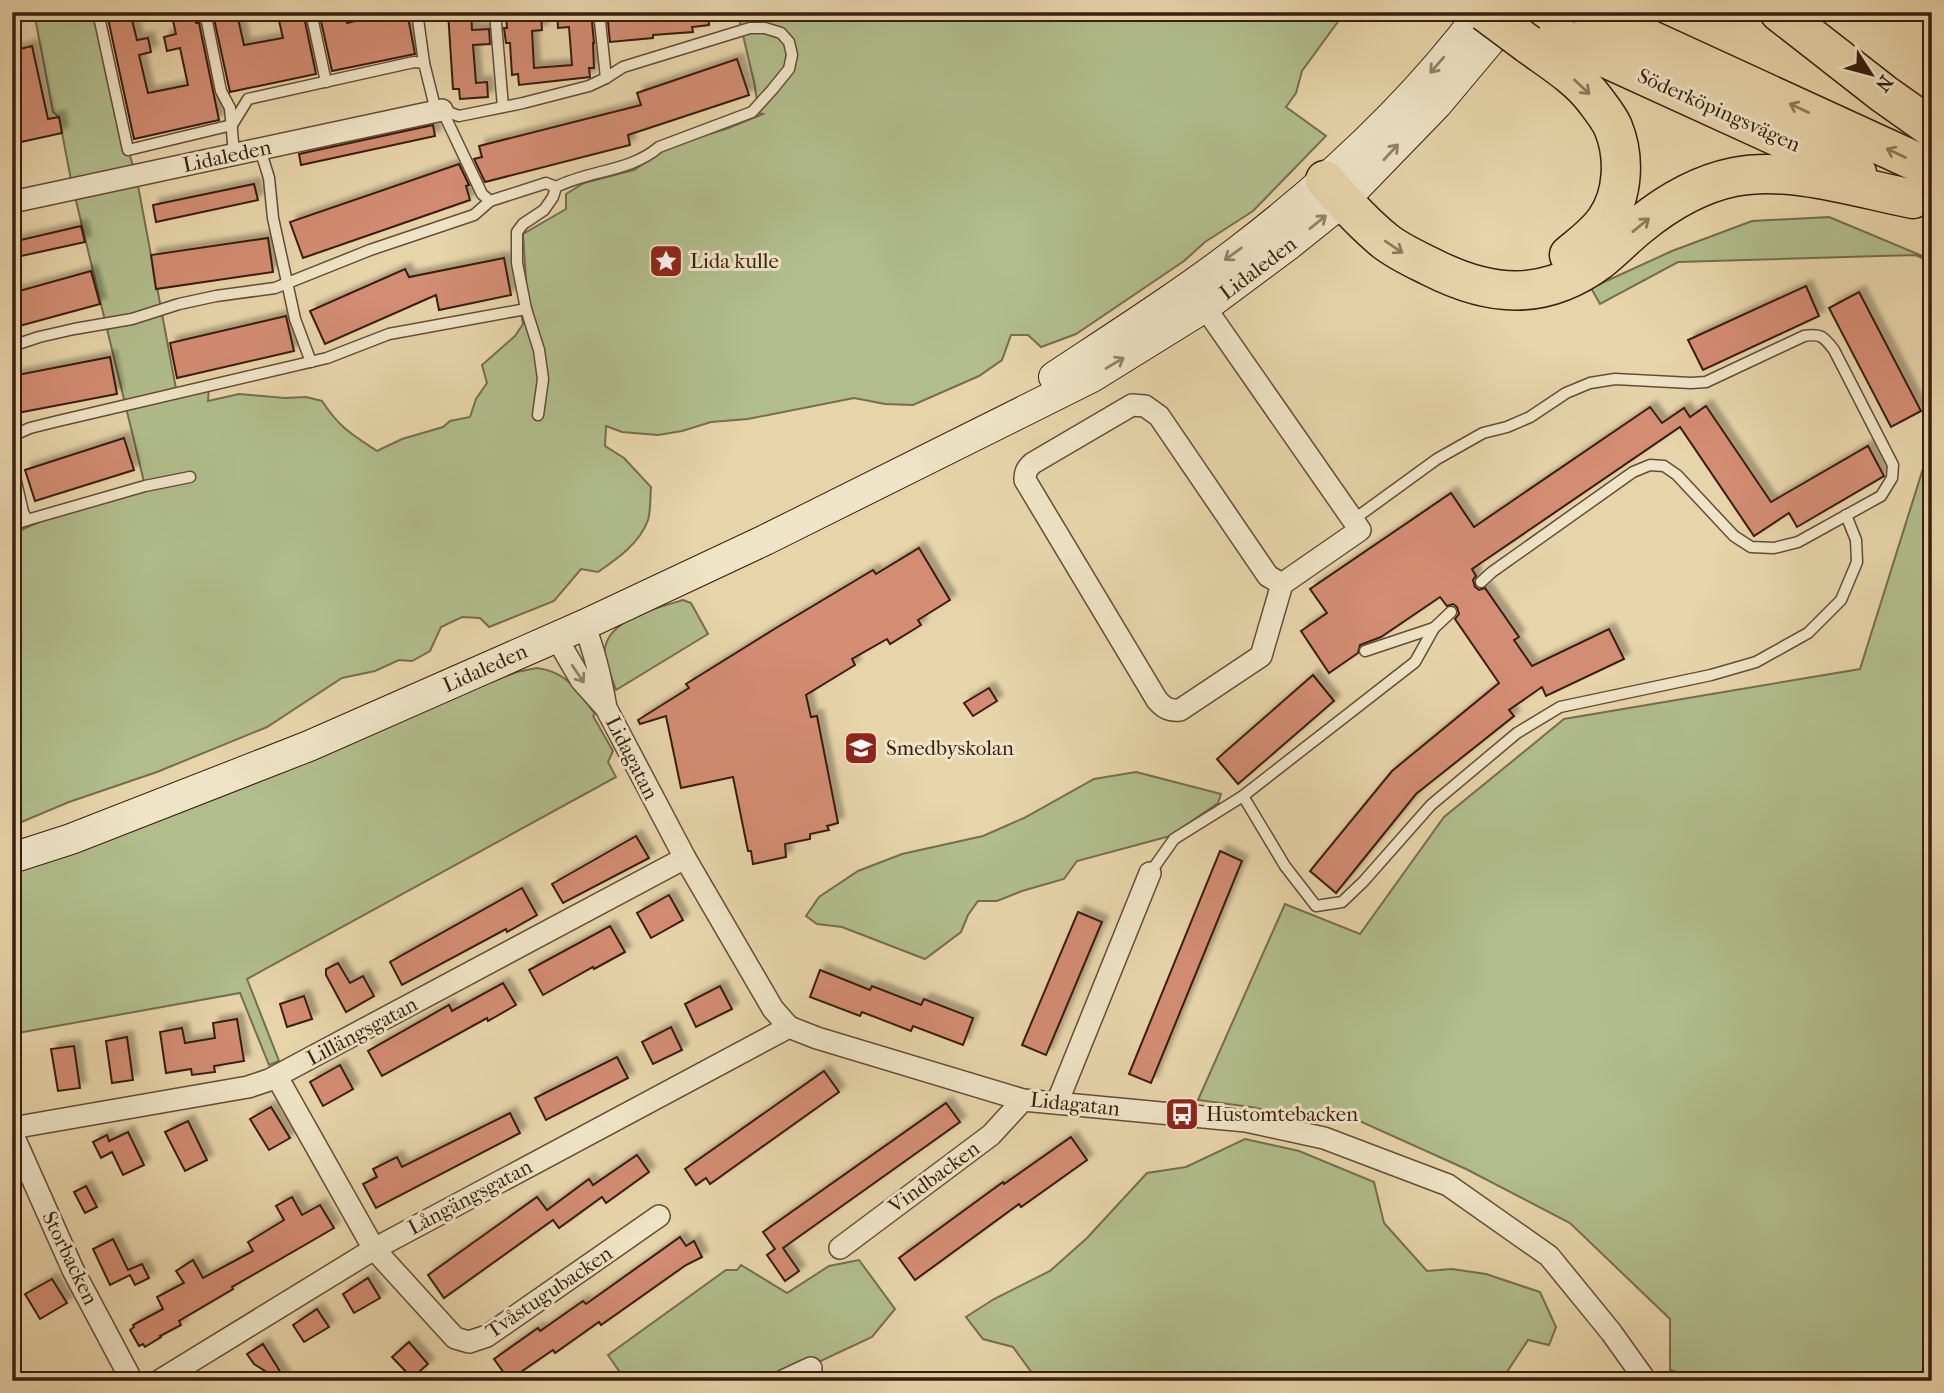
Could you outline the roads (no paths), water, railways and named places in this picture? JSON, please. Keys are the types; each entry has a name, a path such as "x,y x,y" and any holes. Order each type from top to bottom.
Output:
{"highway":[{"path":"1342,183 1462,257 1489,266 1518,269 1541,267 1560,261 1606,220 1616,199 1621,173 1619,149 1612,125 1594,98 1567,73 1527,28 1483,12"},
{"name":"Söderköpingsvägen","path":"1505,12 1527,28 1925,192"},
{"name":"Söderköpingsvägen","path":"1591,12 1925,192"},
{"path":"1779,12 1932,128"},
{"path":"1342,183 1384,240 1404,254 1445,274 1488,289 1518,292 1545,287 1571,277 1599,261 1667,205 1704,186 1734,177 1790,175 1925,192"}],"street":[{"name":"Lidaleden","path":"12,858 71,839 309,746 584,625 765,540 1092,377 1197,296 1287,246 1342,183 1405,101 1483,12"},
{"name":"Lidaleden","path":"1342,183 1437,104 1489,42 1527,28"},
{"name":"Lidaleden","path":"12,202 439,111"},
{"path":"1197,296 1360,530 1282,584 1261,656 1180,710 1173,711 1164,707 1157,700 1025,481 1025,473 1033,463 1132,405 1145,406 1159,416 1268,576 1282,584"},
{"name":"Lidagatan","path":"584,625 591,640 606,708"},
{"name":"Lidagatan","path":"556,637 580,680 606,708 685,858 753,977 773,1009 789,1027 817,1038 1023,1100 1246,1121 1324,1138 1448,1185 1549,1256 1611,1332 1646,1381"},
{"name":"Lillängsgatan","path":"12,1131 248,1087 277,1077 685,858"},
{"path":"1057,1103 1150,873"},
{"name":"Långängsgatan","path":"159,1381 374,1249 789,1027"},
{"name":"Tvåstugubacken","path":"277,1077 374,1249 455,1338 469,1342 487,1336 659,1216"},
{"name":"Vindbacken","path":"840,1248 991,1135 1023,1100"},
{"name":"Storbacken","path":"12,1131 73,1270 132,1381"},
{"path":"783,1381 811,1368"}],"lane":[{"path":"98,12 128,150 232,125 248,99 414,62 424,63"},
{"path":"205,12 221,91 230,108 234,154"},
{"path":"311,12 326,82"},
{"path":"417,12 424,63 439,111 482,194 490,201"},
{"path":"495,12 503,107"},
{"path":"599,12 606,78"},
{"path":"439,111 459,116 589,86 622,68 751,27 780,33 789,42 792,55 789,69 752,112 659,148 649,156 630,164 571,179 556,187 544,210 523,224 517,232 517,263 526,309 539,350 542,379 538,415"},
{"path":"260,149 269,178 273,218 295,319 311,362"},
{"path":"12,346 74,329 132,319 203,299 275,288 370,250 474,215 490,201 546,183 556,187"},
{"path":"12,436 54,422 327,358 389,334 526,309"},
{"path":"1353,520 1437,459 1483,433 1530,417 1566,393 1590,383 1615,379 1706,382 1804,337 1817,334 1834,350 1893,465 1892,478 1881,496 1798,542 1774,548 1751,547 1734,536 1677,475 1664,466 1650,465 1633,472 1481,582"},
{"path":"12,464 27,520"},
{"path":"12,525 145,486 190,477"},
{"path":"1243,796 1285,866 1316,905 1342,902 1431,804 1517,733 1560,707 1711,675 1756,662 1808,633 1841,600 1857,562 1856,540 1846,516"},
{"path":"1150,873 1174,839 1243,796 1415,662 1434,628 1451,612"},
{"path":"1365,652 1434,628"}],"place":[{"name":"Lida kulle","path":"666,261"},
{"name":"Smedbyskolan","path":"861,748"},
{"name":"Hustomtebacken","path":"1182,1114"}]}
